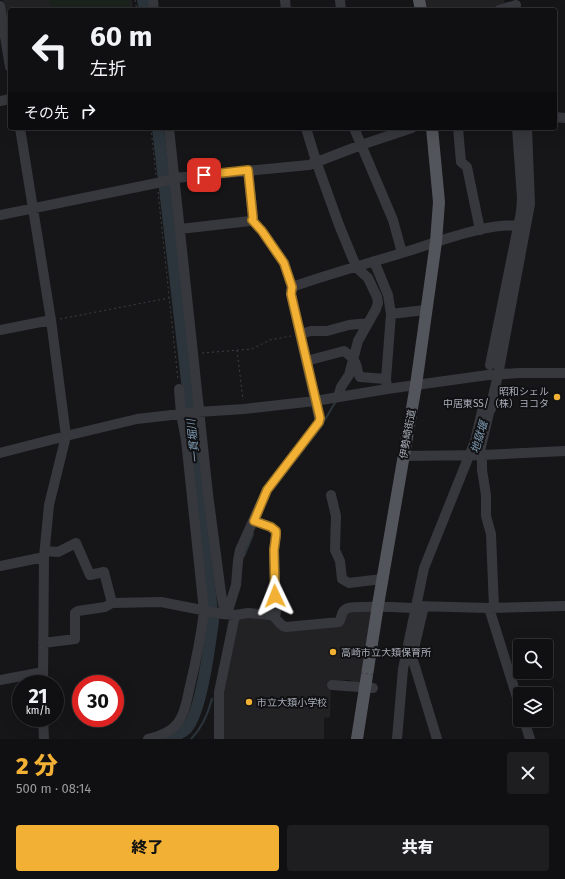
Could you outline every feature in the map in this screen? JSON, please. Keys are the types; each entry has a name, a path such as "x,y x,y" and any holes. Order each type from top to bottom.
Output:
{"main road":[{"name":"伊勢崎街道","path":"357,739 369,687 382,579 416,385 425,310 436,242 439,202 432,130"}],"street":[{"path":"0,6 8,55"},
{"path":"0,680 43,672 44,554 49,505 66,436 51,320 20,130"},
{"path":"169,130 208,494 221,593 227,614"},
{"path":"307,130 339,225 356,266 368,278 377,297 378,303 358,341 348,375 341,387 338,397"},
{"path":"355,130 393,220 402,253"},
{"path":"0,215 174,179 248,170 309,165 316,161 406,130"},
{"path":"458,130 461,162 467,167 480,230"},
{"path":"437,739 412,657 418,607 424,568 477,455 491,408 498,375 522,226 517,130"},
{"path":"490,366 530,197 526,130"},
{"path":"218,739 219,692 227,614 236,585 240,550 267,490 319,422 320,418 291,294 292,287 284,263 262,231 252,220 248,170"},
{"path":"180,229 252,220"},
{"path":"292,287 356,266 480,230 522,226"},
{"path":"374,261 388,294 391,314 386,384"},
{"path":"391,314 425,310"},
{"path":"0,330 51,320"},
{"path":"300,334 311,331 327,331 349,325 368,323"},
{"path":"306,361 344,351 353,358 357,365 358,374 360,377 386,384 416,385 520,372 565,373"},
{"path":"0,453 137,419 199,412 244,404 315,401 338,397 386,384"},
{"path":"148,739 171,729 179,722 184,710 202,635 205,611 179,389"},
{"path":"403,456 477,455 565,451"},
{"path":"477,455 482,470 486,495 486,516 491,534 492,608 514,687"},
{"path":"331,495 336,516 335,550 340,561 342,579 349,583 382,579"},
{"path":"254,521 271,527 276,531 274,550 276,612 274,617"},
{"path":"0,566 44,554 58,552 76,543 90,575 104,572 112,603"},
{"path":"43,643 75,639 75,613 78,611 105,607 112,603 161,602 227,614 248,613 271,615 279,624 286,627 339,622 346,609 378,606 492,608 565,606"},
{"path":"397,739 403,669 418,607"},
{"path":"332,685 369,687"},
{"path":"44,727 44,739"},
{"path":"526,727 530,739"}],"path":[{"path":"151,130 179,389"},
{"path":"51,320 169,298"},
{"path":"194,354 252,349 270,340 300,334"},
{"path":"237,350 244,404"},
{"path":"361,673 375,675"}],"shaded area":[{"path":"3,0 132,0 133,8 8,8 8,29"},
{"path":"49,0 129,0 130,8 50,8"},
{"path":"424,0 504,0 505,4 494,8 426,8"},
{"path":"372,610 360,682 352,682 350,680 331,681 330,717 324,718 324,739 221,739 221,697 238,617 271,617 277,627 341,625 346,612"}],"waterway":[{"name":"一貫堀川","path":"143,0 145,8"},
{"name":"一貫堀川","path":"158,130 213,621 204,678 196,709 186,729 167,739"},
{"path":"323,423 336,401"},
{"path":"244,556 253,534"},
{"path":"191,739 204,720 212,699"}],"place":[{"name":"昭和シェル 中居東SS/（株）ヨコタ","path":"557,397"},
{"name":"高崎市立大類保育所","path":"333,652"},
{"name":"市立大類小学校","path":"249,702"}],"route":[{"path":"204,175 248,170 252,220 262,231 284,263 292,287 290,291 320,418 319,422 267,490 254,521 274,528 276,531 274,550 275,596"}],"water label":[{"name":"地獄堰","path":"479,437"}]}
